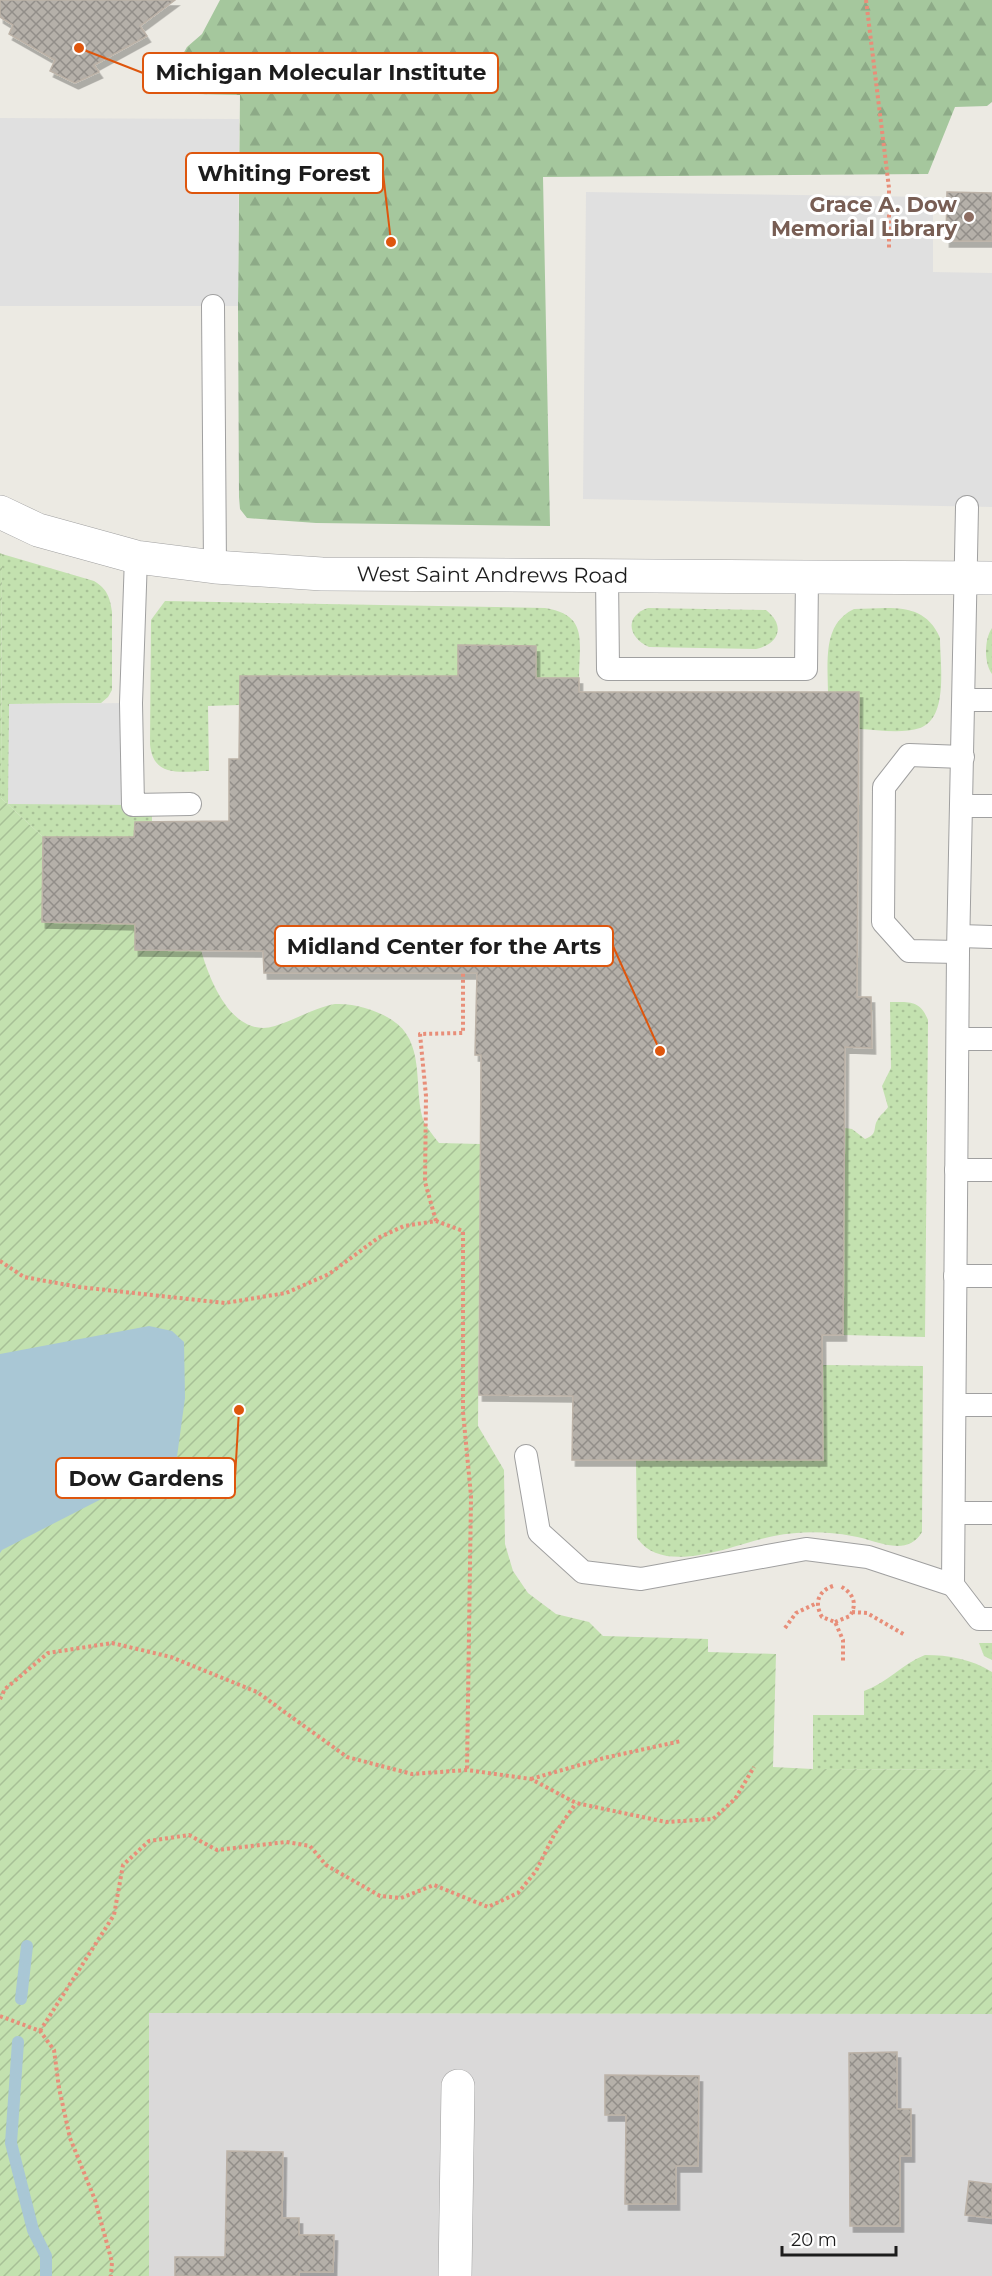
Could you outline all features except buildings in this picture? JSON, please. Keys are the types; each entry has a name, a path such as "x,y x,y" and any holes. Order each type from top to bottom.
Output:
{"street":[{"name":"West Saint Andrews Road","path":"0,512 38,530 135,557 215,567 322,574 979,578"},
{"path":"455,2276 458,2086"}],"lane":[{"path":"213,306 215,567"},
{"path":"953,1585 958,944 964,700 979,578 967,507"},
{"path":"135,557 131,703 133,805 190,804"},
{"path":"607,576 608,669 806,669 807,577"},
{"path":"964,700 992,700"},
{"path":"963,757 909,755 884,787 883,922 909,951 992,937"},
{"path":"962,806 992,806"},
{"path":"958,1039 992,1040"},
{"path":"956,1170 992,1170"},
{"path":"956,1276 992,1276"},
{"path":"954,1405 992,1404"},
{"path":"526,1456 539,1532 583,1572 641,1579 806,1548 868,1557 953,1585 979,1619 992,1619"},
{"path":"954,1513 992,1513"}],"path":[{"path":"866,0 890,188 889,249"},
{"path":"436,1221 425,1182 426,1096 420,1034 463,1033 463,973"},
{"path":"0,1261 24,1277 79,1287 225,1303 286,1293 329,1274 378,1238 404,1226 436,1221 463,1231 464,1412 471,1496 467,1770"},
{"path":"840,1586 852,1595 854,1603 852,1612 846,1619 835,1622 822,1617 817,1603 819,1595 824,1589 840,1586"},
{"path":"785,1628 796,1613 817,1603"},
{"path":"852,1612 867,1613 906,1635"},
{"path":"835,1622 843,1640 843,1663"},
{"path":"0,1699 5,1689 48,1653 112,1643 171,1657 257,1692 347,1757 412,1774 467,1770 531,1779 576,1803 666,1822 713,1819 735,1799 754,1767"},
{"path":"531,1779 604,1758 681,1742"},
{"path":"40,2031 114,1915 123,1865 149,1841 189,1835 217,1850 286,1842 310,1845 326,1865 380,1896 401,1899 434,1885 488,1907 518,1893 536,1871 554,1835 576,1803"},
{"path":"0,2016 40,2031 54,2050 59,2088 70,2138 95,2200 112,2262 111,2276"}],"shaded area":[{"path":"0,118 239,119 238,306 0,306"},
{"path":"586,192 933,197 933,272 992,273 992,507 583,499"},
{"path":"131,703 133,805 8,804 9,704"},
{"path":"149,2013 992,2014 992,2276 149,2276"}],"green space":[{"path":"220,0 992,0 992,102 987,106 955,107 928,174 543,177 550,526 316,523 247,518 240,509 239,497 240,95 197,94 174,86 178,63 187,47 202,34"},
{"path":"0,553 2,554 1,798 43,837 42,922 135,924 135,950 201,950 210,977 226,1005 247,1024 260,1028 275,1026 321,1008 342,1004 379,1013 402,1029 414,1051 422,1116 429,1130 439,1143 480,1144 478,1426 504,1470 505,1544 513,1571 528,1593 556,1614 589,1622 603,1636 708,1639 708,1652 776,1654 773,1767 992,1770 992,2014 149,2013 149,2276 0,2276"},
{"path":"2,554 94,581 107,594 112,612 112,690 108,697 101,703 9,704 133,805 152,806 152,822 135,822 134,837 43,837 1,798"},
{"path":"165,601 545,608 569,617 575,624 580,642 579,678 536,678 536,646 458,645 458,676 240,676 240,705 208,706 209,771 170,771 157,763 152,755 150,744 151,620"},
{"path":"648,608 766,610 776,622 777,634 770,643 756,649 649,647 637,638 632,627 635,616"},
{"path":"892,608 915,612 925,617 940,638 939,702 929,722 920,728 898,731 859,729 859,692 828,692 828,657 832,634 836,624 854,609"},
{"path":"992,628 992,674 989,670 986,651 987,638"},
{"path":"890,1002 914,1004 925,1013 928,1020 925,1337 843,1335 845,1128 852,1129 865,1139 874,1133 876,1122 888,1107 882,1086 891,1068"},
{"path":"822,1365 923,1366 922,1532 915,1540 899,1546 842,1534 803,1532 774,1536 702,1555 683,1557 665,1556 649,1550 637,1538 636,1460 823,1460"},
{"path":"979,1643 992,1643 992,1660 984,1656"},
{"path":"925,1655 960,1659 992,1672 992,1770 813,1769 813,1715 864,1715 864,1691"}],"water":[{"path":"149,1326 172,1331 184,1342 185,1398 176,1464 117,1491 0,1553 0,1354"}],"waterway":[{"path":"21,1999 27,1946"},
{"path":"18,2042 11,2143 33,2230 46,2256 46,2276"}],"place":[{"name":"Michigan Molecular Institute","path":"79,48"},
{"name":"Grace A. Dow Memorial Library","path":"969,217"},
{"name":"Whiting Forest","path":"391,242"},
{"name":"Midland Center for the Arts","path":"660,1051"},
{"name":"Dow Gardens","path":"239,1410"}]}
